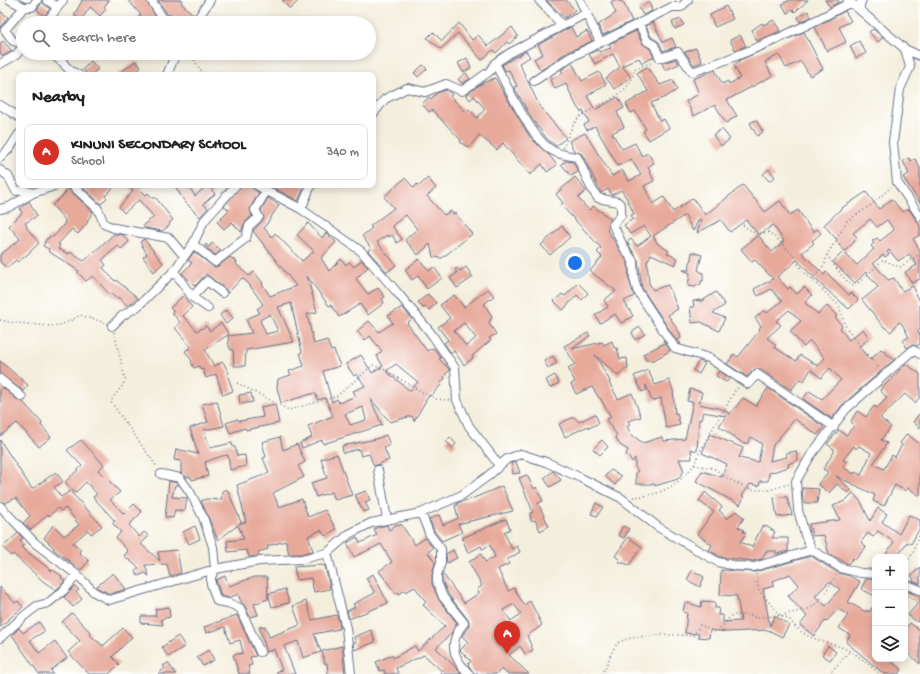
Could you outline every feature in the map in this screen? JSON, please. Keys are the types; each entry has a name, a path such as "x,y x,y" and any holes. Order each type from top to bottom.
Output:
{"street":[{"path":"10,0 24,7 32,7 37,0"},
{"path":"47,0 60,3 51,16"},
{"path":"151,0 161,16"},
{"path":"200,16 210,0"},
{"path":"539,0 562,25"},
{"path":"580,0 600,42"},
{"path":"534,81 569,58 672,7 681,7 688,0"},
{"path":"860,10 862,0"},
{"path":"639,23 647,41 654,45 660,58 678,52 692,72 720,63 821,18 849,1 878,28 905,49 920,56"},
{"path":"16,42 2,30 24,7"},
{"path":"376,110 385,99 407,88 425,92 446,84 462,91 490,71 495,63 510,53 587,13"},
{"path":"905,49 910,67 900,88 893,142 897,182 920,216"},
{"path":"0,64 16,55"},
{"path":"62,60 70,70 74,72"},
{"path":"168,72 173,60"},
{"path":"495,63 522,114 549,148 559,154 577,157 584,170 586,182 598,198 618,202 621,205 621,215 613,225 624,248 633,261 634,278 637,290 675,348 709,358 748,384 757,374 834,427"},
{"path":"0,105 16,115"},
{"path":"0,158 10,148 16,139"},
{"path":"0,170 8,176 16,191 24,190 33,193"},
{"path":"0,209 8,207 33,193 48,188"},
{"path":"75,188 98,209 104,224 114,228 169,238 184,256"},
{"path":"112,326 122,316 138,306 174,271 193,244 204,221 233,188"},
{"path":"261,188 301,209 360,251 425,326 455,368 456,400 469,426 499,465"},
{"path":"301,209 310,188"},
{"path":"193,244 215,262 220,260 229,250 246,238 249,226 259,217 255,210 266,191"},
{"path":"174,271 192,297 208,308"},
{"path":"192,297 207,281 222,293"},
{"path":"872,574 860,573 841,568 812,550 805,535 798,510 796,481 811,455 834,427 846,409 913,350 920,354"},
{"path":"0,379 22,397"},
{"path":"0,506 35,543 77,575 94,592 109,600 215,569 259,561 302,559 327,554 349,534 371,522 421,513 462,494 488,476 507,459 521,454 546,462 621,498 658,527 718,562 736,566 754,567 812,550"},
{"path":"378,470 386,519"},
{"path":"160,474 180,478 190,492 203,517 213,547 215,569 211,577 211,584 217,601 228,603 240,608 260,652"},
{"path":"421,513 430,535 441,549 441,563 437,575 437,582 444,597 464,623 456,633 454,650 455,658 468,674"},
{"path":"327,554 346,628 351,674"},
{"path":"0,638 37,606 48,603 63,591 77,575"},
{"path":"908,585 920,590"}],"path":[{"path":"559,154 580,116 605,104 620,92 631,81 634,68 648,64 660,58"},
{"path":"194,60 203,72"},
{"path":"812,279 825,264 826,255 847,222 870,206 897,182"},
{"path":"743,225 756,234 769,232 783,244 796,258 801,269 839,306 846,326 864,351 885,375"},
{"path":"826,255 842,276 854,287 883,260 900,267 920,254"},
{"path":"0,320 12,324 28,323 47,327 69,322 80,315 112,326 125,384 112,396 111,402 129,425 137,440 152,457 160,474"},
{"path":"237,383 289,410 337,396 373,365 385,370 434,399 456,400"},
{"path":"621,498 640,497 663,491 681,480 694,465 702,446 736,389 748,384"},
{"path":"694,465 713,468 732,481 752,490 769,490 796,481"},
{"path":"908,561 913,553 920,533"},
{"path":"754,567 760,591 781,616 790,620 793,627 813,639 850,652 880,674"},
{"path":"601,674 608,664 616,644 628,637 693,636 700,625 715,632 719,630 732,615 749,615 757,618 781,616 797,611 804,611 827,590 841,568"},
{"path":"829,674 850,652"}],"building":[{"path":"81,0 109,0 104,7 106,9 100,16 90,7 84,16 75,16 74,15 82,1"},
{"path":"128,0 146,0 155,16 140,16 141,15"},
{"path":"158,0 183,0 181,3 194,15 172,16 170,14 168,15"},
{"path":"282,0 299,0 290,9"},
{"path":"546,0 566,0 575,10 565,18"},
{"path":"615,0 623,2 632,21 603,35 598,25 616,13 611,2"},
{"path":"790,0 808,0 795,12 793,10 787,13 782,4"},
{"path":"825,0 838,0 839,2 830,7"},
{"path":"42,2 50,9 45,16 37,10"},
{"path":"649,2 652,11 643,15 639,8"},
{"path":"726,6 733,19 715,27 710,15"},
{"path":"0,11 8,17 0,28"},
{"path":"808,11 811,17 800,22 798,17"},
{"path":"845,11 851,21 839,27 846,42 827,51 815,27"},
{"path":"681,19 684,25 675,29 672,22"},
{"path":"774,20 780,31 757,41 752,30 762,23 763,25"},
{"path":"653,22 663,42 672,38 676,47 663,51 659,42 651,37 646,26"},
{"path":"459,23 472,40 478,35 488,46 512,27 518,36 509,44 507,42 496,53 493,50 482,60 458,33 441,49 427,38 433,32 442,41"},
{"path":"571,27 576,37 587,31 592,41 566,53 541,70 534,59 543,54 538,45"},
{"path":"873,29 883,37 878,42 869,32"},
{"path":"636,31 642,43 650,49 654,57 642,63 639,58 622,66 631,77 615,89 606,78 620,67 613,54 595,64 589,54 598,50 600,52 611,48 609,44"},
{"path":"804,32 823,69 810,76 801,61 786,68 779,55 765,62 772,76 727,100 737,116 726,123 715,105 694,116 686,101 699,94 693,79 715,70 722,84 728,81 729,84 740,78 734,65 740,60"},
{"path":"740,35 746,46 735,50 730,40"},
{"path":"3,41 12,51 3,56 0,53 0,44"},
{"path":"859,41 866,53 856,58 850,46"},
{"path":"696,48 702,62 694,65 685,52"},
{"path":"526,51 530,57 519,63 540,107 566,138 556,146 547,139 532,119 514,87 517,86 509,70 505,71 502,65"},
{"path":"467,58 471,68 463,72 458,63"},
{"path":"676,59 679,64 665,70 662,63"},
{"path":"91,61 98,69 94,72 86,72 83,69"},
{"path":"136,61 141,68 138,70 139,72 121,72"},
{"path":"572,63 582,81 599,72 606,84 587,96 595,110 618,97 624,108 617,112 624,127 612,133 622,149 635,143 642,156 648,153 654,163 648,167 654,181 644,186 653,204 664,197 673,212 693,198 705,215 743,185 765,212 780,201 790,215 798,210 813,232 817,229 821,233 812,241 814,243 802,253 824,275 826,272 849,295 851,293 858,300 849,309 819,283 797,260 777,277 788,289 790,287 797,294 804,287 812,295 805,303 818,314 827,306 837,316 835,317 842,326 840,328 849,340 863,329 869,338 859,347 870,360 881,349 894,360 842,405 832,419 803,399 809,391 822,399 841,380 830,368 821,378 811,369 804,381 800,379 791,390 760,369 755,369 747,377 727,364 734,354 738,357 760,330 759,329 761,326 755,318 764,310 767,313 782,301 771,289 758,296 754,289 773,279 755,260 752,262 741,249 758,235 772,252 784,241 773,225 759,235 746,220 730,232 721,220 697,233 701,220 699,219 693,231 685,215 653,236 658,244 669,251 667,253 678,259 675,265 651,254 647,262 649,283 653,290 668,285 678,309 668,315 680,333 681,338 678,340 681,344 678,343 642,288 638,260 627,242 631,239 637,246 651,236 644,226 630,234 624,225 633,219 631,215 634,214 626,197 621,190 612,195 608,189 601,193 582,154 574,151 569,141 585,133 612,176 622,170 629,181 641,175 631,159 618,166 595,126 587,130 584,125 589,122 583,111 581,112 577,107 566,84 555,89 550,80 563,73 561,70","holes":["789,310 801,321 790,331 804,347 810,341 825,358 818,366 800,355 796,361 774,347 776,345 767,338 781,325 776,321"]},
{"path":"423,65 427,69 418,77 414,73"},
{"path":"647,67 660,85 673,80 677,90 666,97 651,103 660,121 664,119 669,128 649,140 643,131 646,129 635,111 631,113 626,104 648,91 637,73"},
{"path":"466,73 470,79 462,84 458,79"},
{"path":"495,78 530,137 557,165 547,172 542,164 530,175 503,143 497,150 479,135 469,148 460,142 461,140 432,110 429,112 422,104 429,97 431,99 437,93 446,90 452,94 450,96 466,112 469,109 477,118 485,109 474,96 470,100 466,95 481,84"},
{"path":"756,120 763,132 757,136 750,123"},
{"path":"722,129 730,139 721,146 713,135"},
{"path":"909,158 911,161 915,159 920,168 920,203 903,177 909,174 903,161"},
{"path":"566,161 573,162 578,172 571,176 561,164"},
{"path":"769,169 775,177 769,181 763,174"},
{"path":"575,177 586,191 578,198 589,210 593,206 611,219 607,230 628,263 629,279 634,296 624,301 633,316 621,323 615,314 600,323 595,315 608,307 604,300 616,291 590,271 602,257 597,252 601,248 561,205 563,203 556,194"},
{"path":"405,178 414,188 417,184 419,186 428,178 436,188 427,196 444,215 451,211 453,214 455,213 472,234 442,258 433,257 430,244 418,255 405,240 417,229 406,215 392,226 402,239 397,243 392,235 389,237 387,235 377,242 396,265 387,272 368,251 371,248 362,236 372,228 370,226 394,208 384,197"},
{"path":"67,188 93,212 87,221 88,222 78,234 72,229 58,244 60,245 58,249 69,254 70,252 84,261 114,234 123,235 129,242 121,249 118,246 102,260 106,265 103,268 115,281 116,280 138,298 128,306 118,297 117,299 110,293 109,294 93,276 86,281 78,273 79,271 48,251 49,249 43,246 47,238 48,239 50,236 53,237 65,223 65,220 52,205 64,195"},
{"path":"83,188 113,188 105,196 107,198 101,204"},
{"path":"130,188 139,188 146,195 148,193 152,198 156,198 173,220 169,223 170,225 162,231 145,228 143,225 154,217 139,200 124,213 119,207 133,191"},
{"path":"176,188 190,188 195,196 204,188 210,188 215,194 203,204 208,208 200,217 185,202"},
{"path":"239,188 252,188 259,193 250,208 252,216 245,222 241,232 232,222 224,229 217,222 229,210 224,206"},
{"path":"274,188 304,188 298,201"},
{"path":"866,192 879,209 892,199 902,212 909,209 920,226 920,235 913,239 920,250 920,279 912,283 905,272 917,265 909,254 898,261 889,250 887,252 889,254 885,257 883,255 873,263 888,280 894,278 902,291 913,286 916,293 915,294 920,301 920,329 918,331 920,336 920,344 917,346 912,345 907,348 903,340 909,337 902,324 899,322 891,332 883,326 862,300 878,287 866,272 855,283 833,262 843,252 857,265 874,249 871,246 874,243 872,241 877,238 880,241 894,230 887,220 877,227 870,219 853,233 857,237 845,251 836,242 837,240 824,225 842,208"},
{"path":"268,198 279,205 264,228 272,237 275,233 302,261 314,251 297,235 308,223 322,238 326,233 336,242 321,258 329,271 341,259 346,265 349,262 354,267 361,260 368,267 356,279 368,294 378,288 385,297 382,299 384,303 368,315 360,304 339,317 307,276 317,312 307,314 314,344 327,340 331,351 334,350 340,366 323,371 332,402 337,399 339,403 356,396 353,391 365,386 357,374 354,376 346,364 361,355 372,373 383,366 377,356 382,351 370,336 365,340 357,331 369,321 379,332 393,323 388,316 402,307 412,319 407,323 427,351 433,348 441,358 439,359 450,370 444,376 445,378 440,384 441,385 431,396 429,395 414,421 412,416 390,422 370,398 382,425 323,444 322,440 302,448 300,443 312,437 308,426 333,416 325,398 318,400 315,393 281,403 277,388 278,379 291,375 289,371 304,366 300,353 302,352 291,303 278,307 294,342 246,350 245,366 234,366 233,350 231,350 229,346 228,336 252,333 246,319 260,313 257,309 263,304 248,283 242,278 228,293 206,274 195,286 182,273 192,263 188,260 194,252 214,267 218,266 230,257 237,262 236,264 249,276 254,272 263,283 262,284 270,296 296,286 253,231 264,219 261,210","holes":["270,314 278,331 266,334 260,320","396,364 418,382 410,391 386,371","363,407 366,420 350,425 345,414"]},
{"path":"29,201 37,216 25,223 27,226 26,227 39,243 18,262 16,260 7,268 0,262 0,255 20,239 9,226 22,213 20,208"},
{"path":"562,226 570,237 550,255 541,245"},
{"path":"144,239 163,263 154,272 143,257 147,254 140,242"},
{"path":"212,243 221,250 215,255 205,246 206,244 209,247"},
{"path":"692,252 702,255 698,270 703,273 703,281 701,281 701,285 696,285 696,287 688,286 690,273 683,270 689,270"},
{"path":"419,259 429,271 434,267 442,278 427,289 418,276 412,280 405,270"},
{"path":"466,267 473,277 457,288 450,278 457,273 455,269 457,268 460,271"},
{"path":"578,283 588,293 582,300 577,295 563,310 554,301 562,294 565,296"},
{"path":"488,289 494,296 484,304 492,316 489,323 496,334 489,338 491,340 464,365 454,351 451,353 444,343 448,340 438,327 450,318 440,305 454,295 464,307","holes":["464,323 476,338 466,346 454,331"]},
{"path":"716,292 725,305 713,313 725,318 719,331 701,322 692,323 690,307 694,307 693,301 700,300 700,302"},
{"path":"428,294 436,303 429,310 425,307 423,308 418,302"},
{"path":"183,296 192,307 183,316 197,331 206,326 210,331 221,323 229,334 205,350 214,366 223,362 229,373 227,374 233,391 223,395 216,374 206,378 203,369 201,370 199,366 194,368 191,362 192,361 185,351 191,347 175,328 180,322 172,313 173,311 170,308"},
{"path":"226,310 233,318 226,324 220,315"},
{"path":"640,327 645,334 635,340 632,332"},
{"path":"588,333 590,336 572,349 602,342 604,345 612,341 614,348 617,348 620,359 627,358 628,369 624,369 618,376 595,355 610,381 609,382 618,399 632,393 641,417 628,421 630,425 627,427 632,435 643,443 662,437 664,441 685,439 693,402 687,401 690,389 702,392 699,404 722,409 730,414 743,398 756,406 768,388 824,427 817,435 795,419 773,445 770,461 787,457 786,453 796,451 798,460 788,464 789,467 769,473 768,481 760,481 759,486 750,484 742,496 744,497 740,505 696,481 702,471 722,477 727,464 702,453 710,434 743,448 739,458 758,462 762,444 751,437 747,444 745,442 744,444 719,426 726,416 703,412 701,420 699,419 697,451 691,449 692,459 679,459 684,471 678,479 655,486 655,484 636,484 636,472 638,471 635,467 635,458 632,462 626,454 628,450 620,445 615,437 617,435 606,420 611,417 600,398 592,387 576,394 571,384 575,382 568,368 575,364 564,346"},
{"path":"665,343 670,351 654,360 646,360 643,354"},
{"path":"553,356 557,363 548,368 544,361"},
{"path":"0,361 28,385 23,391 0,374"},
{"path":"699,361 705,363 699,374 693,370"},
{"path":"906,364 920,374 920,397 915,403 905,394 880,418 891,427 881,440 887,443 873,464 884,469 892,455 895,457 902,445 900,443 907,434 920,444 920,496 908,488 906,491 895,485 884,506 873,501 875,495 836,476 851,490 848,493 837,484 829,493 818,484 828,472 823,469 834,452 834,449 827,444 839,430 846,435 854,426 851,421 857,411 866,417 874,406 877,408 887,398 880,390","holes":["854,446 856,449 859,446 871,453 861,475 855,472 854,474 843,467 847,462 843,460"]},
{"path":"648,370 655,385 669,380 673,390 675,414 677,413 680,425 666,428 661,398 652,401 646,385 646,390 642,392 634,376"},
{"path":"719,371 730,378 729,380 726,382 716,376"},
{"path":"555,375 559,383 550,388 546,380"},
{"path":"2,387 19,401 23,402 42,423 41,425 51,437 39,447 17,423 0,436 0,389"},
{"path":"251,393 253,402 240,404 239,395"},
{"path":"217,401 224,426 204,430 210,448 232,443 233,447 235,447 237,456 245,455 246,466 230,470 228,455 222,456 205,462 208,476 192,480 191,477 186,477 181,473 181,461 174,460 176,449 198,454 190,428 208,422 202,404"},
{"path":"275,404 279,423 246,430 245,428 230,433 226,423 238,419 239,421 263,417 261,407"},
{"path":"920,413 920,428 913,422"},
{"path":"595,414 599,423 589,428 588,426 565,437 559,424 574,417 579,422"},
{"path":"386,435 390,445 384,448 389,460 374,466 369,454 361,456 359,449 343,453 342,446 376,439"},
{"path":"280,437 283,450 297,444 305,462 298,466 304,477 273,493 279,507 302,499 308,517 325,510 336,529 325,536 321,530 308,536 313,551 301,554 289,554 286,541 267,546 268,549 258,552 259,556 249,557 247,550 228,552 227,541 244,539 238,525 218,540 201,501 206,499 221,500 222,491 227,489 241,522 239,524 246,522 237,485 269,473 263,458 266,457 262,442"},
{"path":"450,437 456,444 452,448 446,441"},
{"path":"0,440 32,489 56,472 63,482 54,487 61,497 70,491 102,526 91,534 88,530 73,543 81,549 79,552 89,561 81,570 53,549 54,548 44,538 53,525 64,536 79,525 66,508 61,511 58,508 49,516 48,514 31,530 23,523 30,516 16,498 5,503 0,501"},
{"path":"81,440 104,465 98,470 120,492 110,500 124,514 134,504 142,512 129,525 139,537 144,532 149,536 141,544 160,561 158,552 177,550 181,573 170,576 167,564 145,565 149,576 145,573 138,576 135,570 139,568 124,556 128,551 116,538 121,532 112,523 115,521 93,497 97,494 86,482 75,493 65,482 82,466 67,450"},
{"path":"602,440 608,447 600,455 593,449"},
{"path":"337,454 352,495 335,500 332,492 316,497 311,483 327,478 321,459"},
{"path":"516,462 520,473 513,474 511,463"},
{"path":"611,470 621,476 615,485 605,476"},
{"path":"553,471 561,480 550,487 544,478"},
{"path":"527,475 534,489 536,487 543,501 538,503 549,526 540,531 535,520 531,521 530,513 533,512 519,478"},
{"path":"169,481 179,485 175,485 172,497 187,498 185,511 175,510 173,518 165,517"},
{"path":"502,486 513,511 458,524 462,532 442,541 435,532 429,519 439,515 443,525 458,518 455,505 458,505 457,503 474,498"},
{"path":"802,488 819,489 817,503 803,503"},
{"path":"366,491 370,500 365,502 369,510 363,512 355,495"},
{"path":"705,492 722,507 719,510 727,519 736,511 744,518 738,527 746,533 740,542 752,547 762,526 766,526 775,532 772,538 788,538 788,551 776,554 776,551 766,551 762,559 753,561 720,557 709,550 712,545 697,534 714,512 699,501"},
{"path":"853,493 861,502 870,521 878,508 887,514 882,522 899,534 909,515 920,520 920,528 911,544 907,542 899,554 886,554 894,542 878,531 873,537 868,533 861,542 866,547 855,560 853,558 848,564 829,554 824,535 812,536 809,524 840,520 833,506 845,501"},
{"path":"787,497 792,515 777,517 774,498"},
{"path":"596,503 603,507 597,516 591,514"},
{"path":"506,519 510,529 504,532 512,549 517,546 520,552 507,560 509,564 498,569 508,591 514,588 524,605 530,601 542,625 527,636 533,650 525,654 520,646 509,655 529,674 507,674 502,669 496,674 474,674 468,664 471,661 460,650 468,642 462,636 469,626 469,621 448,594 442,581 442,576 443,574 464,603 479,593 477,589 482,586 469,562 481,554 485,562 495,557 490,545 482,549 481,546 468,553 462,538","holes":["514,604 521,614 511,621 503,610"]},
{"path":"397,524 399,526 401,524 415,545 425,538 433,548 428,552 435,563 432,575 432,584 439,600 457,623 450,635 436,648 462,674 439,674 442,671 424,655 396,668 398,674 385,674 384,670 380,671 376,662 392,655 393,658 415,646 418,651 445,626 423,605 426,602 415,587 406,592 405,590 399,594 398,592 396,594 379,571 392,562 381,544 354,557 347,543 357,537 360,543 377,535 374,529 387,525 389,530"},
{"path":"195,526 200,539 189,544 183,532"},
{"path":"623,526 629,529 624,538 618,535"},
{"path":"18,533 23,538 20,541 24,545 21,547 52,571 53,570 62,576 61,578 65,581 56,590 44,582 13,554 11,556 3,547"},
{"path":"628,537 642,547 629,565 620,563 619,559 615,556"},
{"path":"453,550 457,558 447,563 446,554"},
{"path":"811,556 838,573 850,576 860,582 848,602 866,612 867,610 869,612 872,608 872,662 893,662 902,670 898,674 884,674 846,642 850,635 839,628 848,615 838,609 826,622 825,621 814,636 800,625 807,616 788,596 799,585 790,574 773,581 774,586 763,589 770,626 775,616 789,625 782,637 768,630 727,632 710,630 709,638 698,637 699,634 685,633 687,613 683,612 685,602 701,607 702,601 715,602 715,608 719,608 718,615 723,615 723,622 741,621 737,596 720,595 721,570 755,572","holes":["829,582 840,589 826,606 815,596"]},
{"path":"325,566 330,589 314,592 311,578 297,580 294,567"},
{"path":"920,567 920,584 913,581 914,579 911,576"},
{"path":"692,570 704,577 700,587 687,580"},
{"path":"113,573 126,589 110,594 96,587"},
{"path":"373,574 388,603 349,619 347,611 355,607 353,604 375,593 366,578"},
{"path":"225,576 229,586 255,577 267,577 268,599 254,604 258,615 250,617 238,594 229,598 221,596 216,580"},
{"path":"866,579 872,579 872,594 861,589"},
{"path":"75,586 79,590 76,592 82,599 73,607 64,597"},
{"path":"0,587 15,603 18,601 23,607 0,627"},
{"path":"285,589 289,603 272,607 268,594"},
{"path":"908,592 920,595 920,618 917,622 908,615 918,603 908,595"},
{"path":"306,601 312,620 337,615 340,627 339,629 314,634 321,652 303,658 298,641 284,646 295,674 277,674 277,671 282,670 274,649 267,652 259,627 265,626 269,637 300,625 293,606"},
{"path":"169,607 170,617 161,619 163,625 141,623 141,616 156,616 155,609"},
{"path":"72,613 91,633 90,635 103,646 123,628 132,637 112,657 119,664 109,674 89,674 68,652 80,641 62,622"},
{"path":"237,615 256,656 250,657 252,665 248,666 250,674 239,674 233,655 243,653 240,640 230,643 225,627 206,633 204,627"},
{"path":"39,622 45,631 30,640 39,653 55,641 67,658 51,670 53,674 39,674 12,635 19,628 23,633"},
{"path":"910,623 920,630 920,664 908,654 908,626"},
{"path":"371,630 375,642 354,650 353,643 356,642 354,637"},
{"path":"178,636 185,646 168,657 162,647"},
{"path":"342,646 345,674 328,674 327,663 325,664 322,651"},
{"path":"828,646 836,652 830,660 822,655"},
{"path":"209,650 214,660 203,666 197,657"},
{"path":"168,663 176,674 158,674 165,668 163,666"}],"place":[{"name":"KINUNI SECONDARY SCHOOL","path":"507,654"}]}
